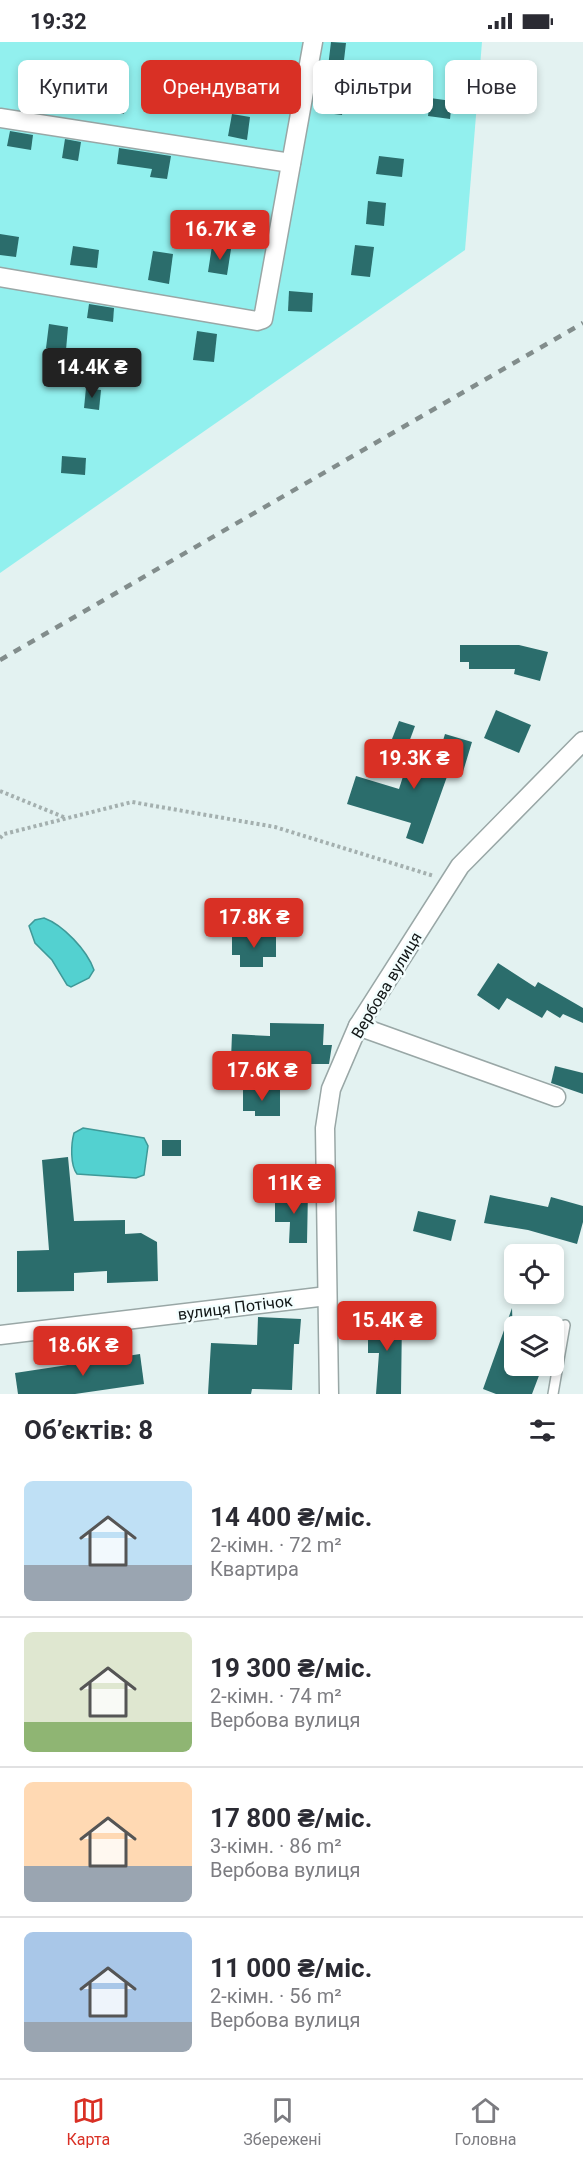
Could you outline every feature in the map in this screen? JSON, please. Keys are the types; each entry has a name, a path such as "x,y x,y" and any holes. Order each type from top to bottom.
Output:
{"street":[{"path":"0,277 257,321 263,318 313,42"},
{"path":"0,118 291,163"},
{"name":"Вербова вулиця","path":"329,1394 325,1128 331,1089 358,1026 460,866 583,741"},
{"path":"358,1026 556,1097"},
{"name":"вулиця Потічок","path":"0,1335 327,1296"}],"lane":[{"path":"553,1394 565,1325"}],"path":[{"path":"0,791 66,818"},
{"path":"0,838 4,834 132,802 275,826 451,881"}],"shaded area":[{"path":"0,42 482,42 481,60 445,60 445,114 476,114 465,250 0,573"},
{"path":"44,918 66,932 86,954 94,970 89,978 71,987 67,985 52,960 35,943 29,926 35,920"},
{"path":"83,1128 144,1138 148,1146 144,1175 136,1178 77,1174 72,1160 72,1143 74,1133"}],"building":[{"path":"331,42 346,43 344,60 329,60"},
{"path":"433,98 445,100 445,114 451,114 450,119 428,116 433,114"},
{"path":"232,114 250,117 247,140 228,136"},
{"path":"10,131 33,135 31,150 7,146"},
{"path":"65,139 81,142 78,161 62,158"},
{"path":"119,148 171,156 167,179 150,177 152,169 117,164"},
{"path":"379,156 404,159 402,177 376,174"},
{"path":"368,201 386,203 384,226 366,224"},
{"path":"0,234 19,237 16,257 0,255"},
{"path":"355,245 374,247 370,277 351,275"},
{"path":"73,246 99,250 97,268 70,265"},
{"path":"212,246 231,249 227,275 208,272"},
{"path":"153,251 173,254 169,284 148,280"},
{"path":"289,291 313,293 312,312 288,311"},
{"path":"89,304 114,308 113,322 87,318"},
{"path":"49,324 68,327 66,350 46,348"},
{"path":"197,331 217,334 214,362 193,360"},
{"path":"86,388 101,390 99,410 84,408"},
{"path":"62,456 86,458 85,475 61,473"},
{"path":"460,645 519,645 548,652 540,681 514,674 515,669 469,669 469,662 460,662"},
{"path":"496,710 531,725 519,753 484,738"},
{"path":"399,721 415,726 408,745 392,739"},
{"path":"445,734 472,742 462,775 449,771 423,844 406,838 411,823 347,804 356,776 399,789 408,761 434,770"},
{"path":"232,934 276,935 276,957 263,957 263,967 240,967 240,955 232,955"},
{"path":"498,963 535,987 538,982 583,1008 583,1023 563,1014 560,1018 547,1010 542,1018 507,998 499,1010 477,995"},
{"path":"270,1023 324,1024 323,1045 332,1045 329,1064 295,1064 295,1053 249,1052 248,1060 231,1059 232,1034 270,1036"},
{"path":"555,1066 583,1073 583,1094 551,1083"},
{"path":"243,1089 280,1089 280,1116 255,1116 255,1111 243,1111"},
{"path":"162,1140 181,1140 181,1156 162,1156"},
{"path":"68,1157 74,1221 125,1220 125,1234 141,1233 157,1242 158,1281 107,1283 107,1271 74,1273 74,1291 17,1292 17,1251 49,1250 42,1160"},
{"path":"288,1190 308,1191 307,1243 289,1243 290,1222 275,1222 275,1201 287,1201"},
{"path":"490,1195 548,1207 551,1197 583,1206 583,1222 577,1244 528,1230 484,1223"},
{"path":"418,1211 456,1220 451,1241 413,1231"},
{"path":"368,1316 402,1317 401,1394 376,1394 379,1353 368,1353"},
{"path":"258,1317 301,1319 299,1344 294,1344 292,1390 252,1389 251,1394 208,1394 211,1343 257,1345"},
{"path":"504,1330 504,1376 539,1376 532,1394 496,1394 483,1389"},
{"path":"140,1354 144,1384 75,1394 18,1394 15,1373"}],"railway":[{"path":"0,660 583,323"}]}
